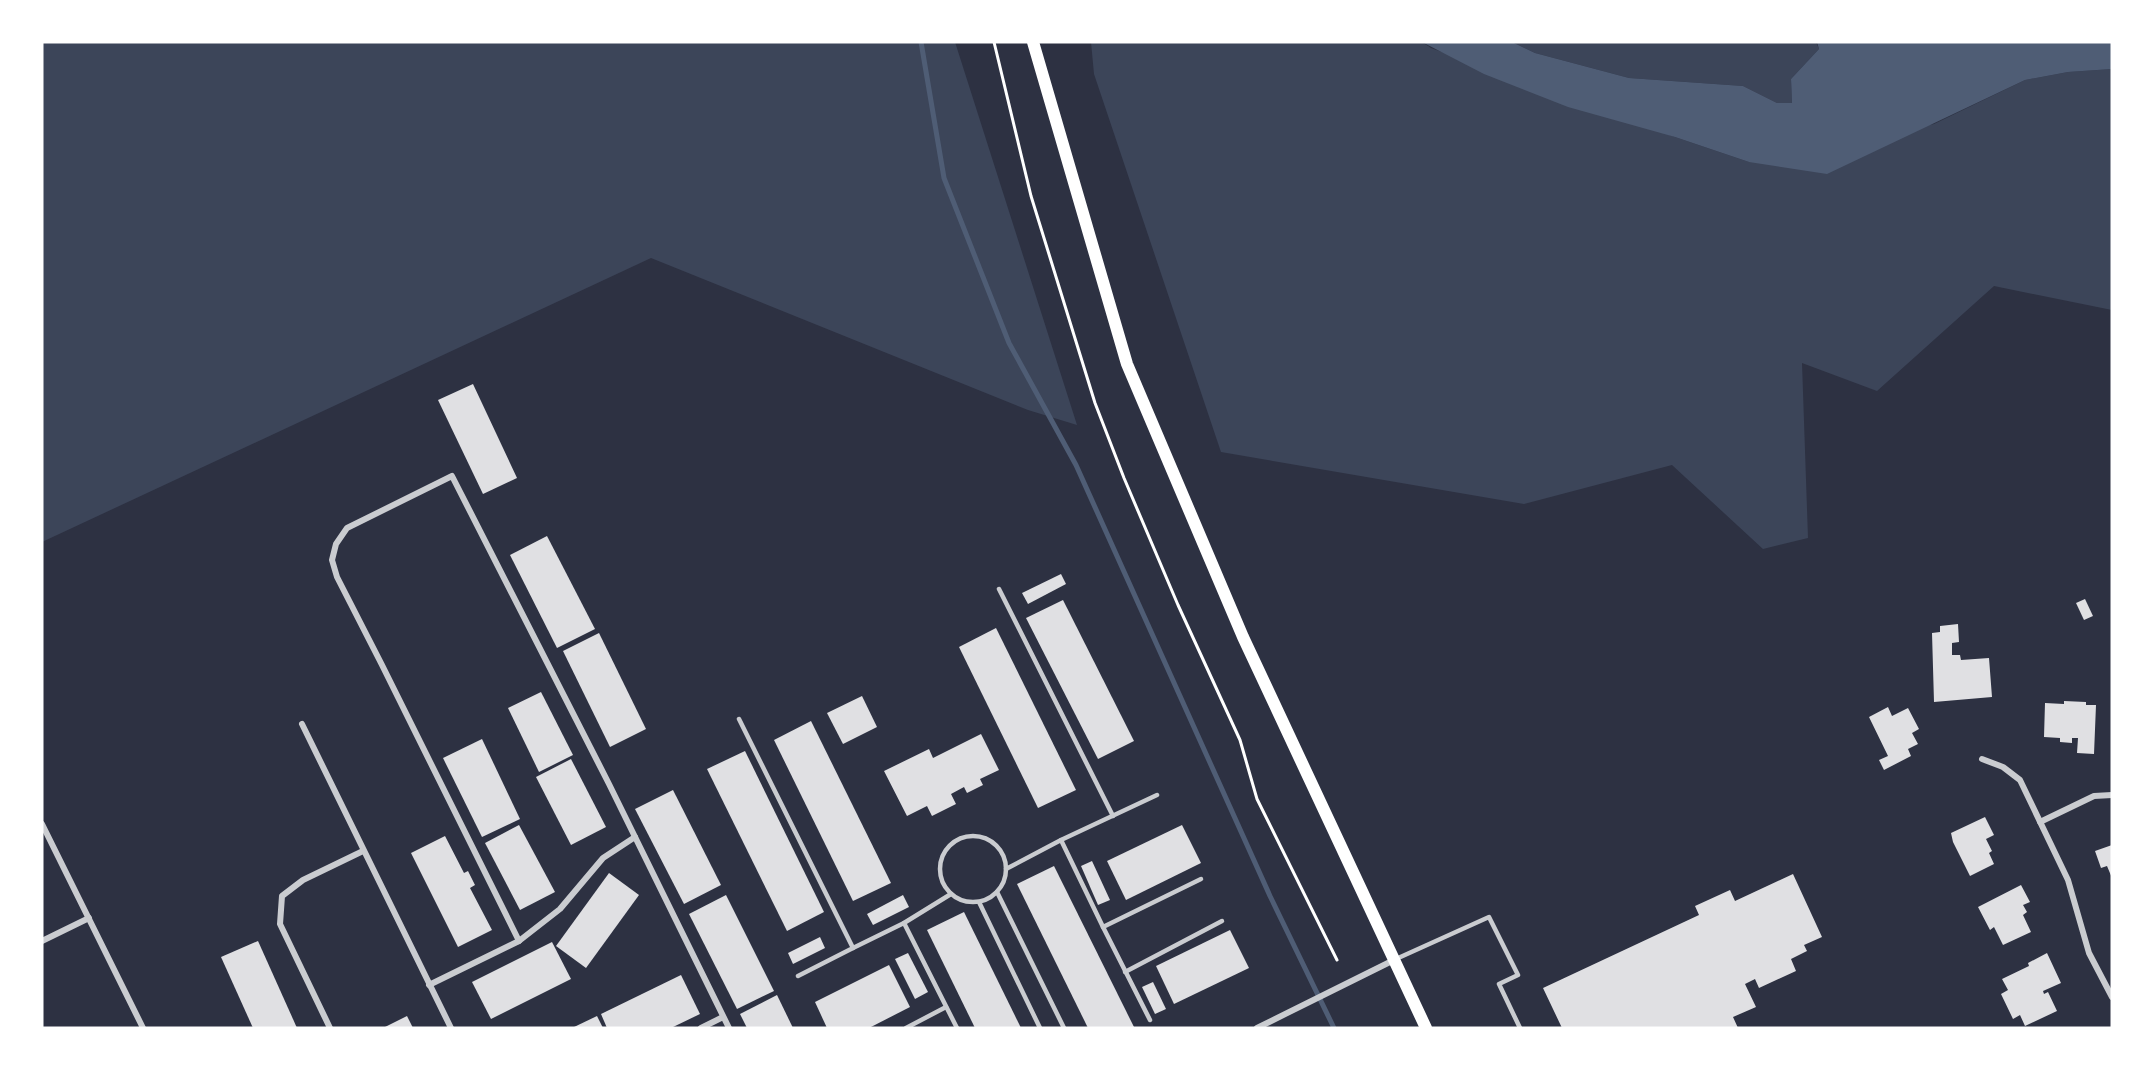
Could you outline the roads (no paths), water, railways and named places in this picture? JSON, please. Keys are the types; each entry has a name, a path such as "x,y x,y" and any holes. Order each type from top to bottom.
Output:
{"main road":[{"path":"1033,42 1127,364 1244,637 1426,1028"}],"street":[{"path":"519,941 337,577 332,560 336,544 347,528 452,476 729,1028"},
{"path":"302,724 451,1028"},
{"path":"1982,759 2003,767 2020,780 2068,880 2089,953 2112,997"},
{"path":"2040,822 2094,796 2112,795"},
{"path":"42,824 143,1028"},
{"path":"429,985 519,941 560,909 603,858 635,837"},
{"path":"330,1028 280,924 282,896 303,880 363,851"},
{"path":"42,941 89,918"},
{"path":"1257,1028 1394,960"},
{"path":"701,1028 723,1017"}],"lane":[{"path":"999,589 1113,816"},
{"path":"740,718 853,948"},
{"path":"1006,869 1061,840 1157,795"},
{"path":"970,836 981,837 999,849 1005,858 1006,869 1002,886 997,892 989,899 979,902 969,902 951,894 944,885 940,864 951,845 970,836"},
{"path":"1061,840 1150,1020"},
{"path":"1103,927 1201,879"},
{"path":"997,892 1064,1028"},
{"path":"798,976 904,923 951,894"},
{"path":"979,902 1040,1028"},
{"path":"1394,960 1489,917 1518,975 1499,984 1520,1028"},
{"path":"1125,972 1222,921"},
{"path":"904,923 957,1028"},
{"path":"906,1028 946,1007"}],"waterway":[{"path":"921,42 944,178 1009,343 1076,465 1270,896 1334,1028"}]}
